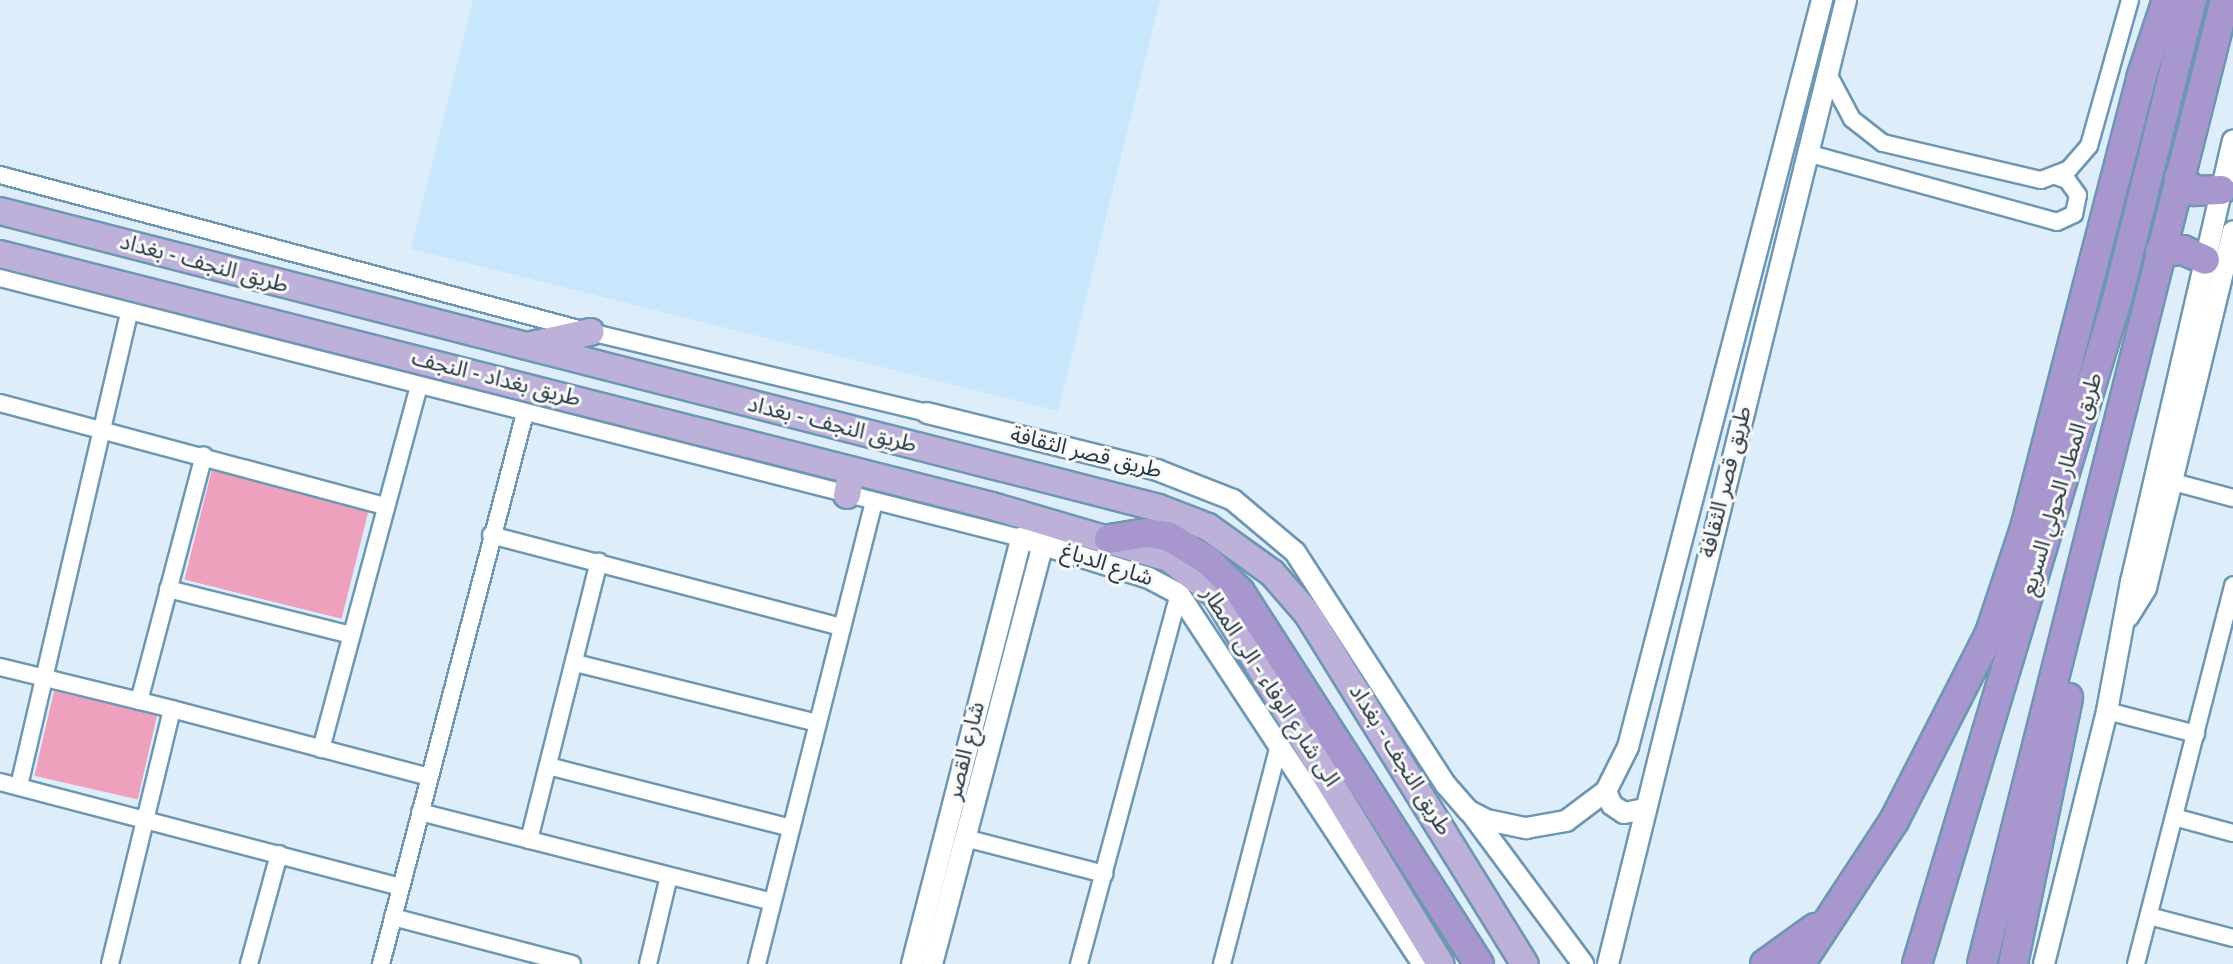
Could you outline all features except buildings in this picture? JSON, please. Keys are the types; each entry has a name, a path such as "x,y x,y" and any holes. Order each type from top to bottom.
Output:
{"highway":[{"path":"1800,964 1894,821 1942,733 2009,581 2141,78 2167,0"},
{"name":"طريق المطار الحولي السريع","path":"1917,964 2118,296 2192,0"},
{"name":"طريق المطار الحولي السريع","path":"1982,964 2225,0"},
{"path":"2179,177 2201,193 2221,190"},
{"path":"2160,252 2183,250 2205,260"},
{"path":"2013,964 2106,516 2110,454"},
{"path":"1109,539 1146,533 1168,536 1207,560 1240,592 1479,964"},
{"path":"1765,964 1809,934 1838,905"}],"main road":[{"name":"طريق النجف - بغداد","path":"0,211 521,347 1159,508 1231,540 1272,573 1307,613 1487,898 1525,964"},
{"name":"طريق بغداد - النجف","path":"0,254 850,483 992,506"},
{"path":"521,347 590,332"},
{"name":"الى شارع الوفاء - الى المطار","path":"992,506 1169,558 1216,595 1431,958"}],"street":[{"name":"طريق قصر الثقافة","path":"1469,811 1506,826 1547,827 1584,812 1606,791 1628,747 1822,0"},
{"name":"طريق قصر الثقافة","path":"1608,964 1846,0"},
{"path":"2056,176 2089,146 2130,0"},
{"path":"1807,153 2057,222 2074,214 2078,195 2067,180 2056,176 2026,180 1883,143 1844,108 1827,72"},
{"path":"2044,964 2107,711 2128,617 2131,582 2233,141"},
{"path":"0,175 590,332 927,413"},
{"path":"2128,617 2146,588 2233,231"},
{"path":"0,278 525,413 850,483 874,502 1021,538"},
{"path":"19,786 129,312"},
{"path":"321,749 419,386"},
{"path":"0,403 204,455 385,506"},
{"path":"381,964 525,413"},
{"name":"طريق قصر الثقافة","path":"927,413 1196,483 1266,524 1320,584 1446,785 1469,811 1583,964"},
{"path":"139,701 204,455"},
{"path":"2170,481 2233,498"},
{"path":"757,964 874,502"},
{"path":"491,535 842,627"},
{"name":"شارع الدباغ","path":"1021,538 1160,581 1179,594 1279,745 1431,958"},
{"name":"شارع القصر","path":"912,964 1021,538"},
{"name":"شارع القصر","path":"932,964 1043,544"},
{"path":"529,840 599,562"},
{"path":"2136,964 2231,604 2233,585"},
{"path":"168,589 351,635"},
{"path":"1079,964 1179,594"},
{"path":"575,663 818,723"},
{"path":"0,667 429,777"},
{"path":"110,964 172,709"},
{"path":"2107,711 2196,734"},
{"path":"1222,964 1279,745"},
{"path":"548,766 791,828"},
{"path":"0,782 400,887"},
{"path":"1606,791 1612,805 1624,813 1645,809"},
{"path":"420,812 772,902"},
{"path":"2174,817 2233,833"},
{"path":"965,838 1104,874"},
{"path":"249,964 279,854"},
{"path":"648,964 669,876"},
{"path":"2149,916 2233,938"},
{"path":"393,917 572,964"}],"shaded area":[{"path":"473,0 1160,0 1058,411 411,249"},
{"path":"212,469 369,508 342,619 184,580"},
{"path":"54,691 157,715 138,800 34,776"}]}
